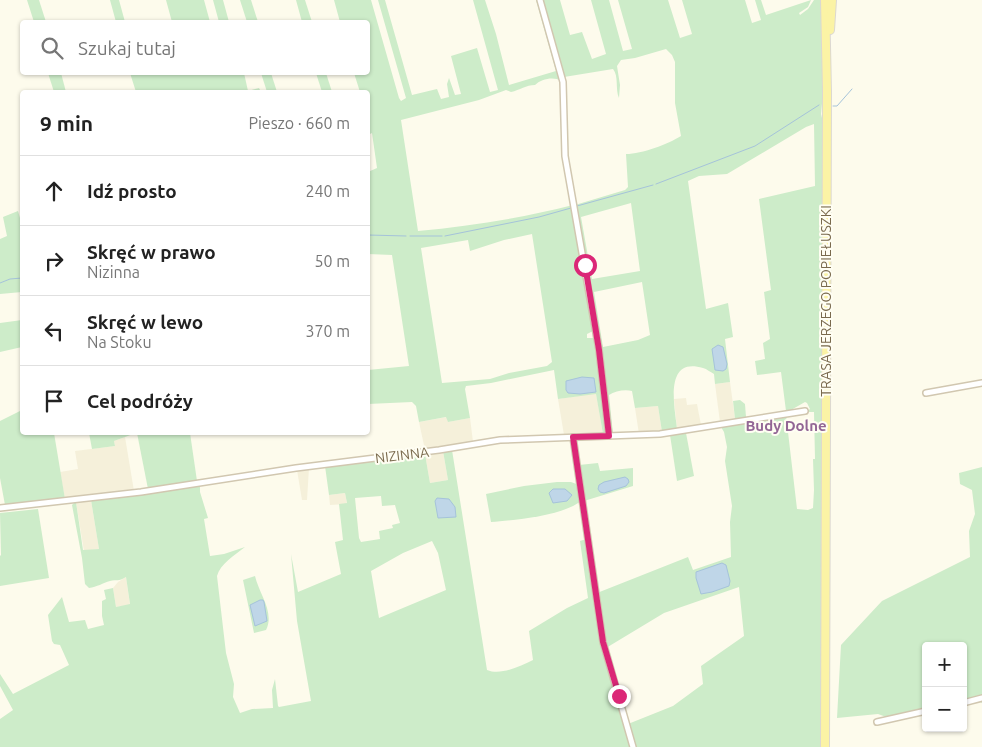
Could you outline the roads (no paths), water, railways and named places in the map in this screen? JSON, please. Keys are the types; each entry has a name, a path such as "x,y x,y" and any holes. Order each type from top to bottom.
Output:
{"main road":[{"name":"TRASA JERZEGO POPIEŁUSZKI","path":"825,0 827,64 826,747"},
{"name":"TRASA JERZEGO POPIEŁUSZKI","path":"827,64 832,0"}],"street":[{"path":"540,0 563,82 566,156 598,342 609,436"},
{"path":"926,393 982,383"},
{"name":"NIZINNA","path":"0,508 156,490 296,468 439,450 500,440 671,433 805,411"},
{"path":"573,437 603,642 633,747"},
{"path":"967,702 982,698"},
{"path":"877,722 922,712"}],"water":[{"path":"718,345 723,347 727,364 726,369 723,371 715,370 712,349"},
{"path":"582,377 594,378 596,392 568,393 566,381"},
{"path":"625,477 629,482 626,486 604,493 598,489 599,485 604,482"},
{"path":"553,489 565,489 572,495 567,501 553,503 549,493"},
{"path":"437,498 449,499 455,507 456,517 438,518 435,501"},
{"path":"722,563 726,565 730,581 729,586 701,594 696,572"},
{"path":"260,600 264,602 267,621 255,626 250,605"}],"waterway":[{"path":"833,106 837,106 852,89"},
{"path":"656,184 755,146 819,105"},
{"path":"577,206 653,185"},
{"path":"445,236 539,217 571,208"},
{"path":"370,235 406,236"},
{"path":"410,236 442,236"},
{"path":"0,283 10,279 20,278"}],"district":[{"name":"Budy Dolne","path":"786,425"}]}
